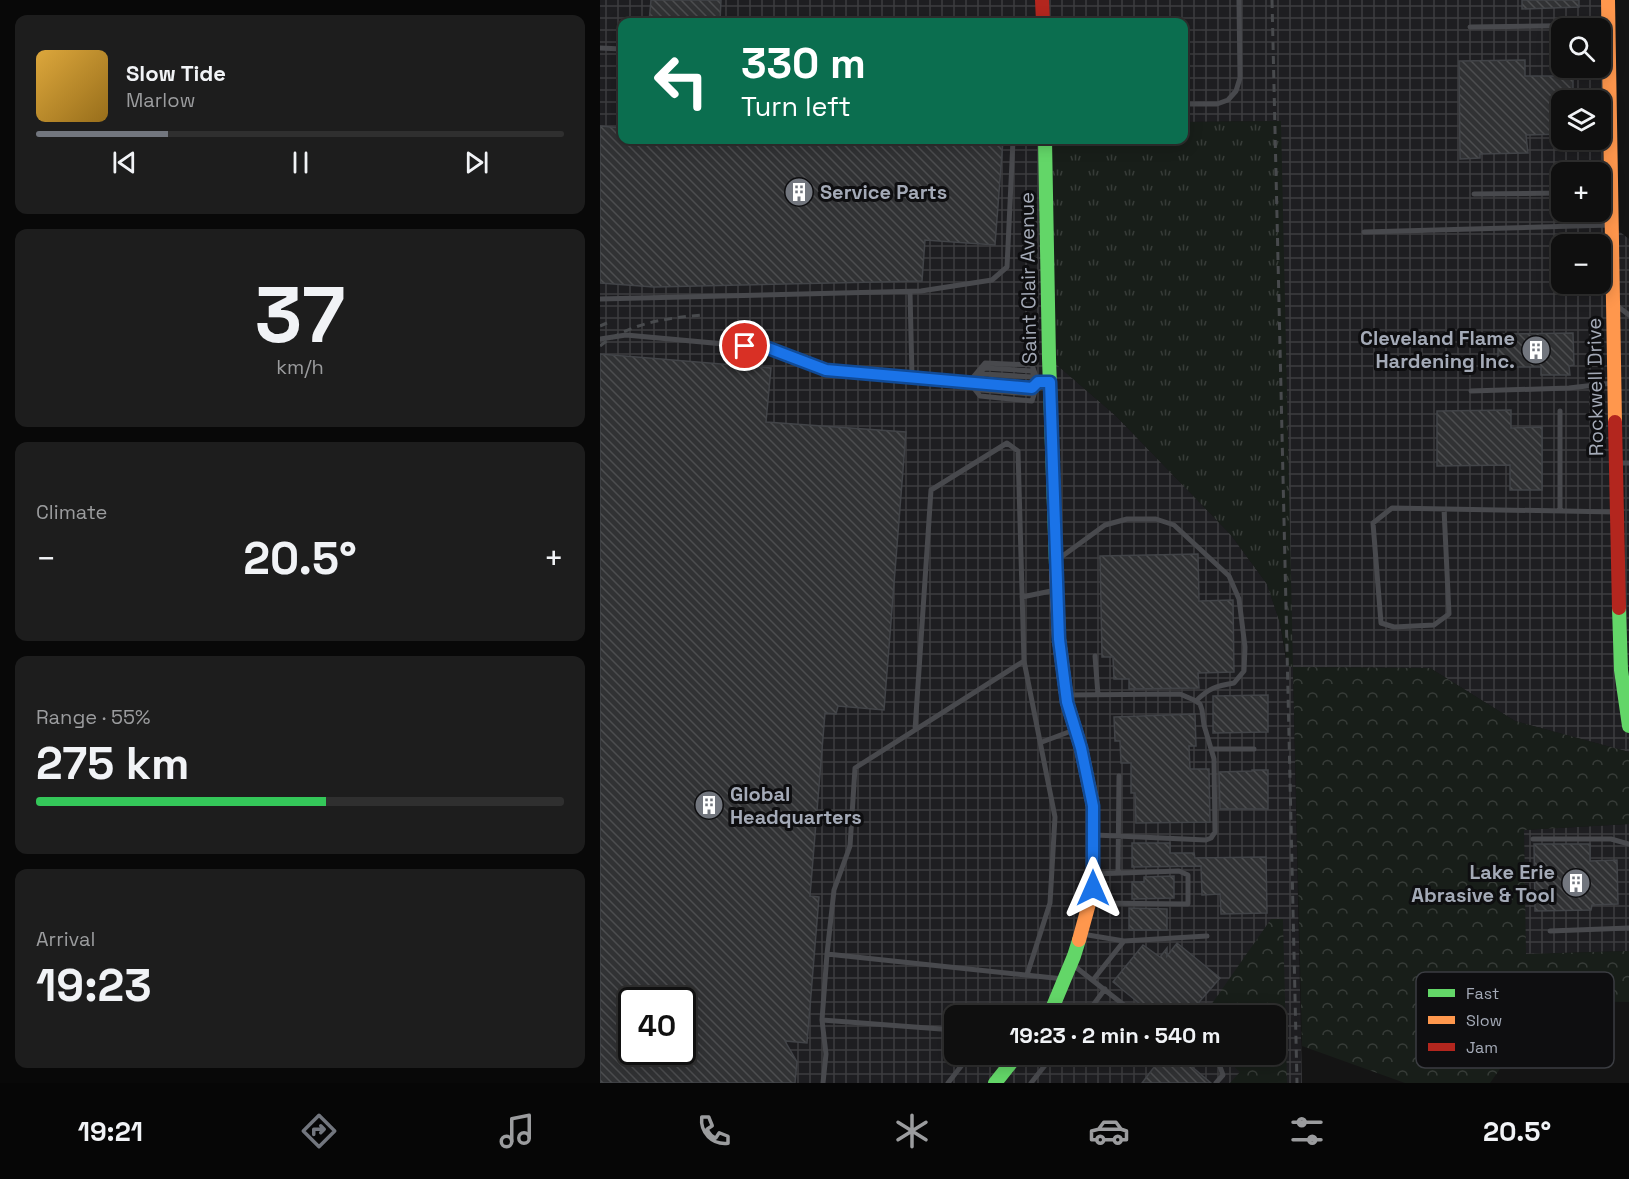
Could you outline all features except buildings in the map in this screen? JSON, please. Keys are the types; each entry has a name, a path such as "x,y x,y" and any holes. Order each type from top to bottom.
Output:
{"street":[{"path":"1042,0 1042,18"},
{"name":"Rockwell Drive","path":"1608,0 1609,18"},
{"name":"Rockwell Drive","path":"1607,162 1608,78"},
{"name":"Saint Clair Avenue","path":"1045,144 1044,382 1059,639 1066,695 1093,806 1093,888 1071,963 1054,1005"},
{"name":"Rockwell Drive","path":"1611,220 1615,383 1623,463 1617,512 1619,628 1629,726"},
{"path":"995,1083 1009,1065"}],"lane":[{"path":"1188,104 1217,104 1228,100 1236,91 1240,78 1239,0"},
{"path":"1470,27 1551,26"},
{"path":"600,48 618,49"},
{"path":"600,299 910,292 992,280 1007,267 1013,144"},
{"path":"1474,194 1551,193"},
{"path":"1364,232 1612,225"},
{"path":"910,292 912,377"},
{"path":"1613,303 1629,315"},
{"path":"600,339 626,335 768,348 826,370 1032,388 1044,382"},
{"path":"969,382 985,363 1032,365 1044,382"},
{"path":"969,382 984,374 1032,377 1044,382"},
{"path":"969,382 980,396 1032,401 1044,382"},
{"path":"1471,391 1569,388 1615,383"},
{"path":"1560,411 1560,511"},
{"path":"915,730 931,489 1007,443 1018,451 1024,661 1042,742 1055,817 1050,903 1027,975"},
{"path":"1444,509 1449,614 1434,625 1394,627 1381,623 1373,523 1392,508 1617,512"},
{"path":"1056,561 1105,525 1127,519 1156,519 1174,525 1229,576 1239,599 1245,647 1244,671 1234,683 1218,685 1208,690 1196,701"},
{"path":"1022,597 1057,589"},
{"path":"1095,656 1098,695"},
{"path":"823,1083 826,1054 822,1020 827,954 834,890 850,846 855,768 1024,661"},
{"path":"1066,695 1180,694 1196,701 1202,710 1204,725 1215,759 1215,832 1211,838 1206,840 1093,835"},
{"path":"1042,742 1076,730"},
{"path":"1211,749 1254,749"},
{"path":"1118,873 1119,776"},
{"path":"1533,839 1611,839 1629,844"},
{"path":"1089,903 1188,904 1188,875 1179,871 1093,874"},
{"path":"1550,931 1629,928"},
{"path":"1080,934 1124,941 1207,936"},
{"path":"1093,980 1124,941"},
{"path":"827,954 1065,979"},
{"path":"1071,963 1125,1005"},
{"path":"1093,1005 1105,989"},
{"path":"822,1020 944,1029"},
{"path":"948,1083 962,1065"},
{"path":"1031,1083 1045,1065"},
{"path":"1216,1083 1222,1075 1219,1065"}],"shaded area":[{"path":"600,0 1608,0 1608,18 1551,18 1551,78 1609,78 1610,90 1551,90 1551,150 1611,150 1611,162 1551,162 1551,222 1611,222 1611,171 1619,628 1629,726 1629,752 1515,721 1430,668 1293,667 1302,1083 600,1083","holes":["618,18 1188,18 1188,122 1280,121 1287,666 1280,623 1267,584 1231,535 1116,416 1049,358 1045,144 618,144"]},
{"path":"1615,228 1629,239 1629,702 1622,629"},
{"path":"1629,824 1629,951 1525,954 1524,830"}],"green space":[{"path":"1281,121 1293,667 1288,666 1280,623 1267,584 1231,535 1116,416 1049,358 1045,144 1188,144 1188,122"},
{"path":"1293,667 1430,668 1515,721 1629,752 1629,824 1524,830 1526,954 1629,951 1629,1002 1614,1002 1614,972 1416,972 1416,1068 1501,1068 1490,1083 1405,1083 1302,1046"},
{"path":"1271,919 1283,919 1285,1005 1211,1005"},
{"path":"1286,1042 1287,1083 1230,1083 1240,1072 1232,1065 1286,1065"}],"railway":[{"path":"1272,0 1297,1083"},
{"path":"600,346 624,332 649,323 703,315"},
{"path":"600,326 607,323"}],"traffic: fast":[{"path":"1045,144 1056,565"},
{"path":"1619,608 1621,670 1629,726"},
{"path":"1054,1005 1079,940"},
{"path":"995,1083 1009,1065"}],"traffic: slow":[{"path":"1608,0 1615,422"},
{"path":"1056,565 1059,639 1067,702 1081,748 1093,806 1093,889 1079,940"}],"traffic: jam":[{"path":"1042,0 1043,18"},
{"path":"1615,422 1619,608"}],"place":[{"name":"Service Parts","path":"799,192"},
{"name":"Cleveland Flame Hardening Inc.","path":"1536,350"},
{"name":"Global Headquarters","path":"709,805"},
{"name":"Lake Erie Abrasive & Tool","path":"1576,883"}],"route":[{"path":"745,346 768,348 826,370 1032,388 1038,382 1050,382 1059,639 1067,702 1081,748 1093,806 1093,888"}]}
